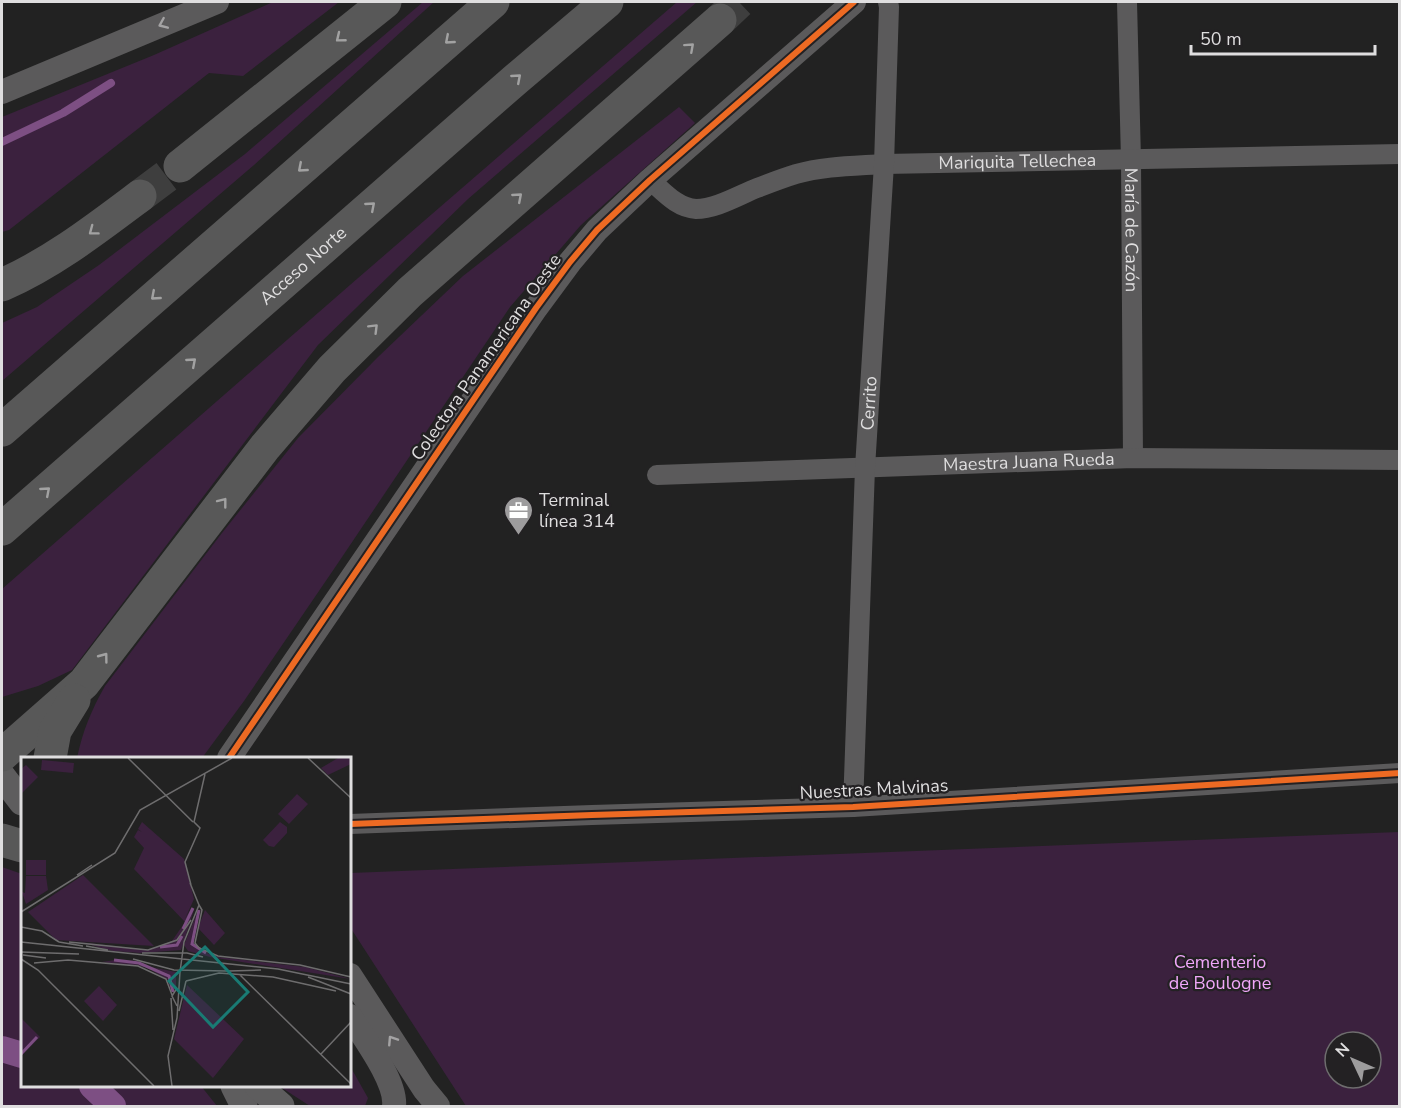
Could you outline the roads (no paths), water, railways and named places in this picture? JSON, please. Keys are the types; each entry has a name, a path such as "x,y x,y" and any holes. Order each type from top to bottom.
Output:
{"highway":[{"path":"180,166 386,2"},
{"path":"2,430 493,2"},
{"name":"Acceso Norte","path":"2,529 607,2"},
{"path":"50,757 56,731 84,683 265,447 332,369 410,292 720,20"},
{"path":"2,285 79,242 140,196"},
{"path":"2,755 84,683"},
{"path":"2,840 21,846"}],"main road":[{"path":"2,776 21,801"},
{"path":"234,1087 244,1107"},
{"path":"259,1087 281,1107"}],"street":[{"path":"2,92 217,2"},
{"name":"Colectora Panamericana Oeste","path":"230,757 570,262 597,230 650,180 854,2"},
{"name":"Cerrito","path":"853,807 865,468 884,164 888,2"},
{"name":"María de Cazón","path":"1127,2 1131,160 1133,458"},
{"name":"Mariquita Tellechea","path":"650,180 680,206 704,208 799,174 825,169 884,164 1400,154"},
{"name":"Maestra Juana Rueda","path":"657,475 1133,458 1400,460"},
{"name":"Nuestras Malvinas","path":"351,824 592,814 853,807 1400,773"},
{"path":"351,977 431,1101"},
{"path":"351,1018 388,1077 393,1090 394,1107"}],"waterway":[{"path":"2,142 63,113 111,83"},
{"path":"2,1049 21,1055"},
{"path":"93,1087 113,1106"}],"tunnel":[{"path":"720,20 739,2"},
{"path":"140,196 180,166"}],"place":[{"name":"Terminal línea 314","path":"518,536"}],"park label":[{"name":"Cementerio de Boulogne","path":"1220,972"}]}
